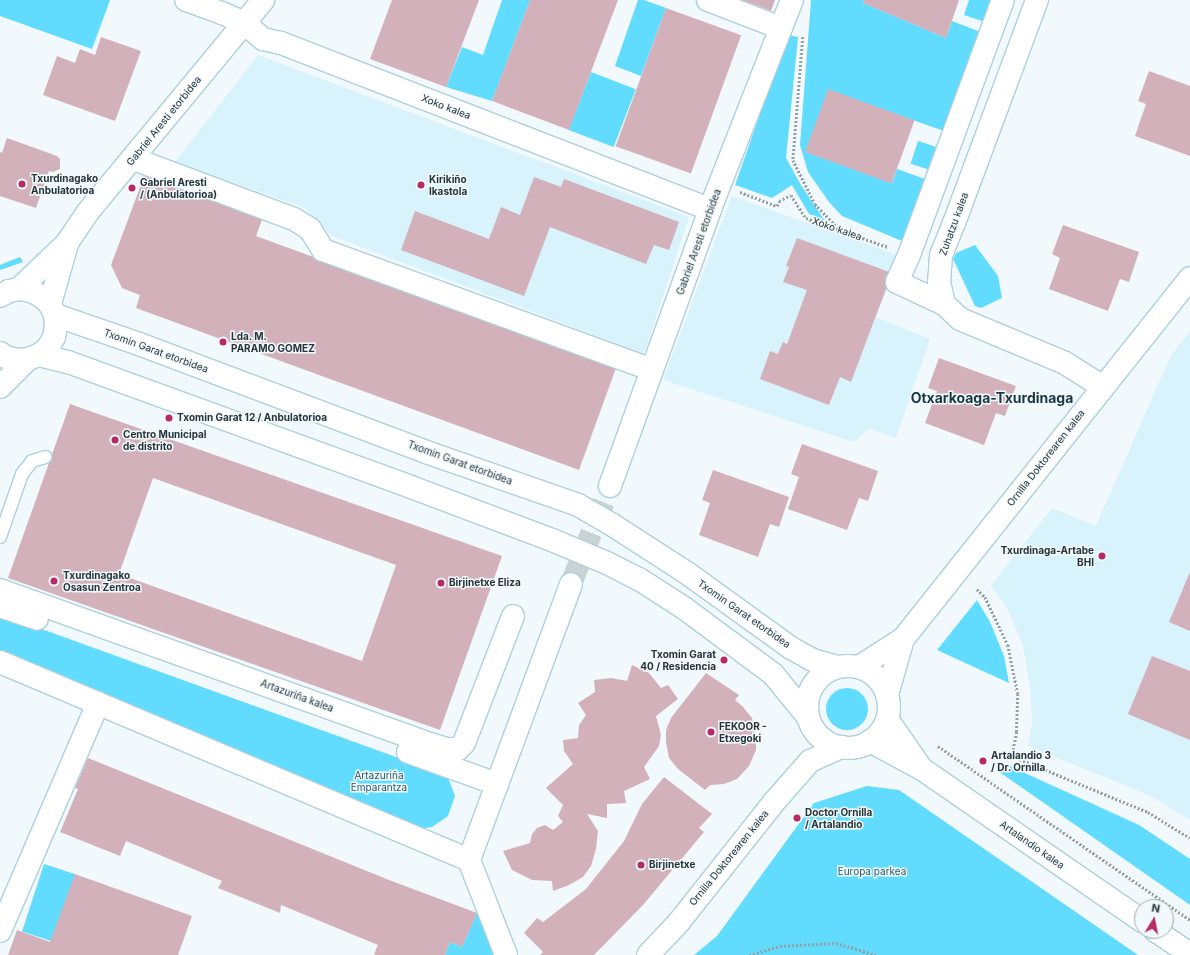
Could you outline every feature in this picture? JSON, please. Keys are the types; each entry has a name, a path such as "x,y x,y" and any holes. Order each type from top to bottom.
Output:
{"street":[{"name":"Xoko kalea","path":"186,0 244,23 263,39 288,46 710,209"},
{"name":"Gabriel Aresti etorbidea","path":"67,243 87,213 134,159 263,0"},
{"path":"708,0 781,28"},
{"name":"Gabriel Aresti etorbidea","path":"610,486 710,209 792,0"},
{"path":"1003,0 909,255 897,282 944,304 960,319 1065,363 1103,386"},
{"name":"Zuhatzu kalea","path":"944,304 940,282 941,254 954,224 1037,0"},
{"path":"134,159 294,218 310,229 323,250 652,370"},
{"path":"5,294 67,243"},
{"path":"0,387 34,357 48,348 54,337 56,326 52,310 67,243"},
{"name":"Ornilla Doktorearen kalea","path":"859,667 903,639 1190,278"},
{"name":"Txomin Garat etorbidea","path":"5,294 31,291 41,296 52,310 426,452 578,505 611,524 687,574 791,648 813,660 837,667"},
{"path":"0,353 6,357 17,360 34,357 68,362 411,486 552,540 607,563 639,579 684,608 772,674 810,722 822,740 842,747 852,747 870,741 878,734 887,719 888,710 887,695 883,684 877,677 859,667 837,667 822,675 812,687 807,702 810,722 810,762"},
{"path":"506,955 469,860 571,584"},
{"name":"Artazuriña kalea","path":"0,590 430,744 448,749 458,749 464,743 513,616"},
{"path":"0,606 497,784"},
{"name":"Ornilla Doktorearen kalea","path":"887,695 903,639"},
{"path":"0,662 469,860"},
{"path":"0,931 98,703"},
{"name":"Artalandio kalea","path":"887,719 922,769"},
{"name":"Artalandio kalea","path":"870,741 922,769 1134,915"},
{"name":"Ornilla Doktorearen kalea","path":"648,955 678,922 774,802 810,762 842,747"},
{"path":"1168,939 1190,954"}],"lane":[{"path":"0,537 22,474 32,461 45,457"}],"path":[{"path":"781,28 803,34 793,160 815,204 840,229"},
{"name":"Xoko kalea","path":"735,190 777,206 780,201 791,195 806,218 909,255"},
{"path":"977,589 985,596 1008,645 1018,694 1017,732 1012,756 1148,812 1190,838"},
{"path":"938,746 1190,920"},
{"path":"748,955 780,946 836,943 876,955"}],"shaded area":[{"name":"Kirikiño Ikastola","path":"258,55 689,217 644,354 332,236 305,208 175,162"},
{"path":"732,196 900,256 876,317 930,339 896,438 869,429 854,442 663,380"},
{"name":"Txurdinaga-Artabe BHI","path":"1190,331 1190,820 1153,797 1028,746 1032,722 1030,685 1023,647 1009,612 991,585 1052,508 1096,526 1170,357"}],"green space":[{"path":"0,0 110,0 92,49 0,16"},
{"path":"502,0 530,0 492,101 446,87 462,47 483,55"},
{"path":"638,0 644,0 666,8 641,76 615,66"},
{"path":"811,0 864,0 863,3 946,38 952,21 983,33 944,131 828,90 806,152 892,183 897,169 925,179 902,241 842,216 829,202 808,172 800,145"},
{"path":"969,0 993,0 985,22 964,15"},
{"path":"788,35 798,37 786,158 801,185 825,221 809,214 792,185 772,198 735,185"},
{"path":"591,72 636,89 614,147 569,130"},
{"path":"918,141 939,148 932,171 911,164"},
{"path":"975,245 998,276 1002,298 981,308 975,306 953,259 956,253"},
{"path":"20,257 23,262 0,270 0,265"},
{"path":"977,600 990,622 1004,656 1009,683 937,650"},
{"name":"Artazuriña Emparantza","path":"0,614 443,774 449,780 455,796 448,816 432,827 419,829 0,659"},
{"path":"843,688 851,688 859,691 865,697 868,709 865,721 859,727 851,730 843,730 835,727 829,721 826,713 826,705 829,697 835,691"},
{"path":"1003,763 1139,825 1190,859 1190,905 998,771"},
{"name":"Europa parkea","path":"867,786 899,790 1138,955 694,955 717,936 814,803"},
{"path":"44,864 75,874 53,942 22,932"},
{"path":"477,913 495,955 445,955 450,942 462,947"}],"building":[{"path":"392,0 479,0 446,87 370,59"},
{"path":"530,0 618,0 569,130 492,101"},
{"path":"742,0 775,0 771,11"},
{"path":"864,0 959,0 946,38 863,3"},
{"path":"666,8 741,35 691,173 616,146"},
{"path":"101,37 141,51 115,121 43,95 57,56 75,63 80,49 95,55"},
{"path":"1149,71 1190,86 1190,156 1135,136 1146,104 1138,101"},
{"path":"828,89 914,120 892,183 805,152"},
{"name":"Txurdinagako Anbulatorioa","path":"7,138 57,156 60,159 60,169 53,172 49,171 36,208 0,196 0,152 2,153"},
{"path":"145,174 263,217 256,236 616,368 579,470 136,308 140,295 122,288 111,265"},
{"path":"534,177 561,187 564,179 679,222 669,250 654,245 646,264 550,227 524,296 401,250 415,211 489,239 501,207 520,215"},
{"path":"1063,225 1139,252 1129,282 1120,279 1108,311 1049,289 1060,258 1052,254"},
{"path":"797,238 892,273 851,382 840,377 829,405 760,379 770,351 778,354 783,342 787,344 807,290 783,282 789,267 786,266"},
{"path":"939,358 1016,386 1005,416 996,413 984,445 925,423 937,391 928,388"},
{"path":"70,404 502,556 440,730 8,578","holes":["153,478 396,565 362,661 119,574"]},
{"path":"802,444 878,471 868,501 859,498 847,530 788,509 799,477 791,474"},
{"path":"713,470 789,497 779,527 770,524 758,557 699,535 710,503 702,500"},
{"path":"1190,572 1190,631 1169,622"},
{"path":"1152,656 1190,671 1190,740 1128,714"},
{"path":"632,665 649,673 661,688 668,685 678,699 656,716 661,735 659,746 644,767 650,779 624,791 626,803 607,804 607,818 587,814 598,831 596,849 591,866 583,877 569,885 553,891 552,881 532,880 512,870 503,851 530,843 532,834 537,828 545,825 553,830 563,822 558,816 563,805 546,788 573,764 564,751 563,740 578,738 579,725 586,715 578,703 595,692 594,680 611,678 627,681"},
{"name":"FEKOOR - Etxegoki","path":"706,673 739,695 735,700 752,718 756,735 756,750 749,766 737,779 724,784 710,785 705,790 678,769 669,758 666,742 666,730 671,718"},
{"path":"88,758 389,880 477,913 462,947 450,942 445,955 376,955 374,954 378,945 281,905 280,913 218,888 222,881 126,841 120,856 60,832 78,789 75,788"},
{"name":"Birjinetxe","path":"664,777 712,814 699,828 704,832 643,905 594,955 540,955 543,952 524,933 537,918 543,922 586,889 624,841 642,804"},
{"path":"75,874 192,916 178,955 8,955 17,930 50,942"}],"tunnel":[{"path":"571,584 610,486"}],"place":[{"name":"Txurdinagako Anbulatorioa","path":"22,184"},
{"name":"Kirikiño Ikastola","path":"421,185"},
{"name":"Gabriel Aresti / (Anbulatorioa)","path":"132,188"},
{"name":"Lda. M. PARAMO GOMEZ","path":"223,342"},
{"name":"Txomin Garat 12 / Anbulatorioa","path":"169,418"},
{"name":"Centro Municipal de distrito","path":"115,440"},
{"name":"Txurdinaga-Artabe BHI","path":"1102,556"},
{"name":"Txurdinagako Osasun Zentroa","path":"54,581"},
{"name":"Birjinetxe Eliza","path":"441,583"},
{"name":"Txomin Garat 40 / Residencia","path":"724,660"},
{"name":"FEKOOR - Etxegoki","path":"711,732"},
{"name":"Artalandio 3 / Dr. Ornilla","path":"983,761"},
{"name":"Doctor Ornilla / Artalandio","path":"797,818"},
{"name":"Birjinetxe","path":"641,865"}],"district":[{"name":"Otxarkoaga-Txurdinaga","path":"992,398"}]}
